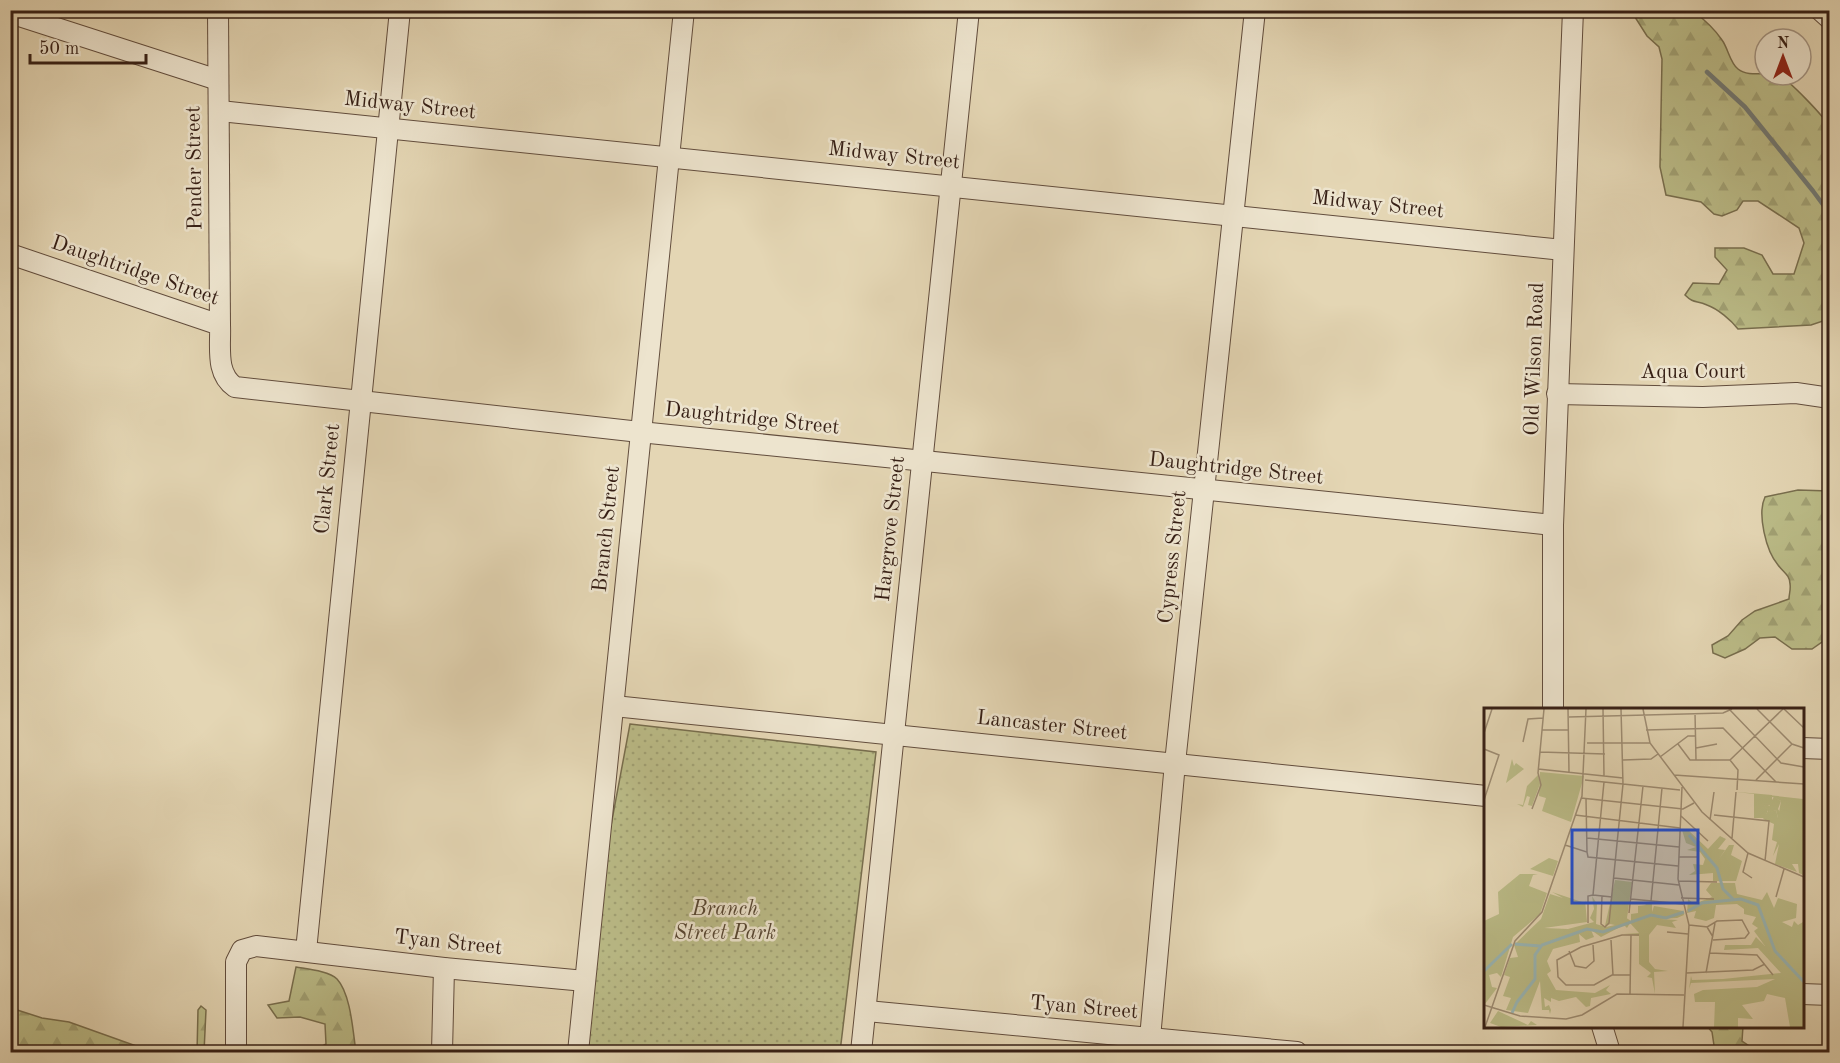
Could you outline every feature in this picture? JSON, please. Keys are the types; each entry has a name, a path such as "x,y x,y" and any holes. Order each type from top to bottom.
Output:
{"street":[{"name":"Pender Street","path":"218,10 220,325"},
{"name":"Clark Street","path":"306,951 400,10"},
{"name":"Branch Street","path":"578,1053 684,10"},
{"name":"Hargrove Street","path":"861,1053 969,10"},
{"name":"Cypress Street","path":"1150,1038 1175,763 1255,10"},
{"name":"Old Wilson Road","path":"1553,708 1553,525 1573,10"},
{"path":"1820,10 1830,19"},
{"path":"10,13 218,80"},
{"name":"Midway Street","path":"220,111 1234,213 1563,250"},
{"name":"Daughtridge Street","path":"10,254 220,325 221,370 225,381 235,387 640,432 1553,525"},
{"name":"Aqua Court","path":"1557,394 1703,397 1796,393 1830,398"},
{"name":"Lancaster Street","path":"614,706 1484,796"},
{"path":"1804,748 1830,749"},
{"path":"236,1053 236,962 242,950 256,946 306,951"},
{"name":"Tyan Street","path":"306,951 444,968 585,981"},
{"path":"442,1053 444,968"},
{"path":"1804,994 1830,995"},
{"name":"Tyan Street","path":"867,1011 1297,1053"},
{"path":"1602,1027 1610,1053"}],"green space":[{"path":"1627,11 1693,11 1719,36 1738,69 1753,74 1753,87 1793,87 1827,123 1830,128 1829,319 1811,325 1738,329 1715,309 1693,301 1685,295 1693,283 1719,284 1727,270 1715,257 1715,248 1744,248 1762,255 1773,274 1794,274 1804,243 1799,228 1758,201 1743,201 1737,210 1722,216 1714,214 1701,202 1666,195 1660,167 1662,59 1659,47 1647,36 1635,17"},
{"path":"1798,490 1829,491 1829,637 1812,649 1792,649 1775,637 1760,638 1745,649 1725,658 1713,653 1712,645 1728,636 1742,620 1755,611 1789,599 1790,581 1770,551 1764,532 1762,513 1765,497"},
{"name":"Branch Street Park","path":"630,724 876,752 840,1052 573,1052 595,911"},
{"path":"296,967 329,974 342,986 351,1014 356,1052 312,1052 326,1044 325,1024 300,1017 277,1018 268,1005 289,1001"},
{"path":"201,1006 206,1010 204,1052 197,1052 198,1010"},
{"path":"11,1008 42,1018 69,1022 153,1052 11,1052"},
{"path":"1708,1027 1743,1027 1742,1041 1758,1052 1715,1052 1712,1032"},
{"path":"1040,1048 1114,1052 1040,1052"}],"waterway":[{"path":"1707,72 1745,107 1830,214"}]}
